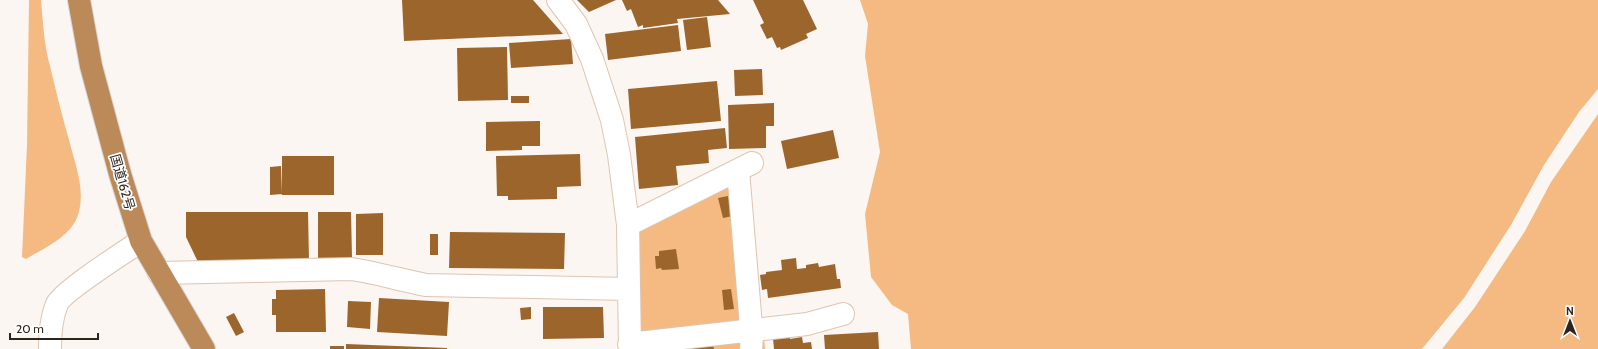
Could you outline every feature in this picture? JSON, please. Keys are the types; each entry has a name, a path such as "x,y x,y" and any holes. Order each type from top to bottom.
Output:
{"highway":[{"name":"国道162号","path":"79,0 91,66 120,174 141,241 204,349"}],"street":[{"path":"558,0 576,24 592,59 612,120 620,155 628,225 629,346 751,340 843,314"},
{"path":"628,225 745,167 751,340"},
{"path":"50,349 51,324 58,302 73,289 141,241"},
{"path":"159,273 352,269 377,273 402,281 426,285 629,289"}],"shaded area":[{"path":"29,0 41,0 46,50 61,113 77,168 81,196 78,215 69,230 49,246 26,259 22,257 27,145"},
{"path":"860,0 1598,0 1598,89 1579,112 1544,165 1511,225 1464,298 1422,349 911,349 908,314 892,305 871,277 865,214 880,152 865,56 868,24"},
{"path":"1598,114 1598,349 1442,349 1475,307 1525,231 1551,182"},
{"path":"733,183 764,337 765,349 637,349 635,231"}],"building":[{"path":"402,0 533,0 563,34 404,41"},
{"path":"577,0 616,0 589,12"},
{"path":"622,0 718,0 730,14 677,19 678,23 643,28 643,25 638,27 631,9 627,11"},
{"path":"753,0 803,0 817,29 806,34 808,38 781,50 780,47 777,48 772,37 767,39 760,25 764,23"},
{"path":"707,17 711,47 687,50 683,20"},
{"path":"678,25 681,51 608,60 605,34"},
{"path":"571,39 573,64 511,68 509,43"},
{"path":"507,47 508,100 458,101 457,48"},
{"path":"762,69 763,95 735,96 734,70"},
{"path":"717,81 721,121 631,129 628,89"},
{"path":"511,96 529,96 529,103 511,103"},
{"path":"774,103 774,126 766,126 766,148 729,149 728,105"},
{"path":"540,121 540,146 522,146 522,150 486,151 486,122"},
{"path":"725,128 727,148 708,150 709,163 676,166 678,185 639,189 635,137"},
{"path":"833,130 839,158 787,169 781,141"},
{"path":"580,154 581,186 557,187 557,199 508,200 508,196 497,196 496,156"},
{"path":"282,156 334,156 334,195 282,195"},
{"path":"281,166 282,194 270,195 270,167"},
{"path":"728,196 733,216 723,218 718,198"},
{"path":"186,212 308,212 309,260 198,262 186,237"},
{"path":"318,212 351,212 352,258 318,258"},
{"path":"383,213 383,255 356,255 356,214"},
{"path":"450,232 565,233 564,269 449,268"},
{"path":"430,234 438,234 438,255 430,255"},
{"path":"676,249 679,269 656,269 655,256 659,256 659,251"},
{"path":"796,258 797,269 806,268 806,265 818,263 819,267 835,264 837,279 840,279 841,288 768,298 767,289 762,290 760,275 766,274 766,272 782,270 781,260"},
{"path":"325,289 326,332 276,332 276,315 272,315 272,299 276,299 276,290"},
{"path":"731,289 734,309 724,310 722,290"},
{"path":"379,298 449,302 447,336 377,332"},
{"path":"348,301 371,302 370,329 347,327"},
{"path":"531,307 531,319 521,320 520,308"},
{"path":"543,307 603,307 604,338 543,339"},
{"path":"234,313 244,332 236,336 226,317"},
{"path":"878,332 879,349 825,349 824,335"},
{"path":"790,336 790,339 802,337 803,343 811,342 812,349 774,349 773,338"},
{"path":"346,344 447,348 447,349 346,349"},
{"path":"713,345 714,349 693,349 693,348"},
{"path":"330,346 344,346 344,349 330,349"}]}
